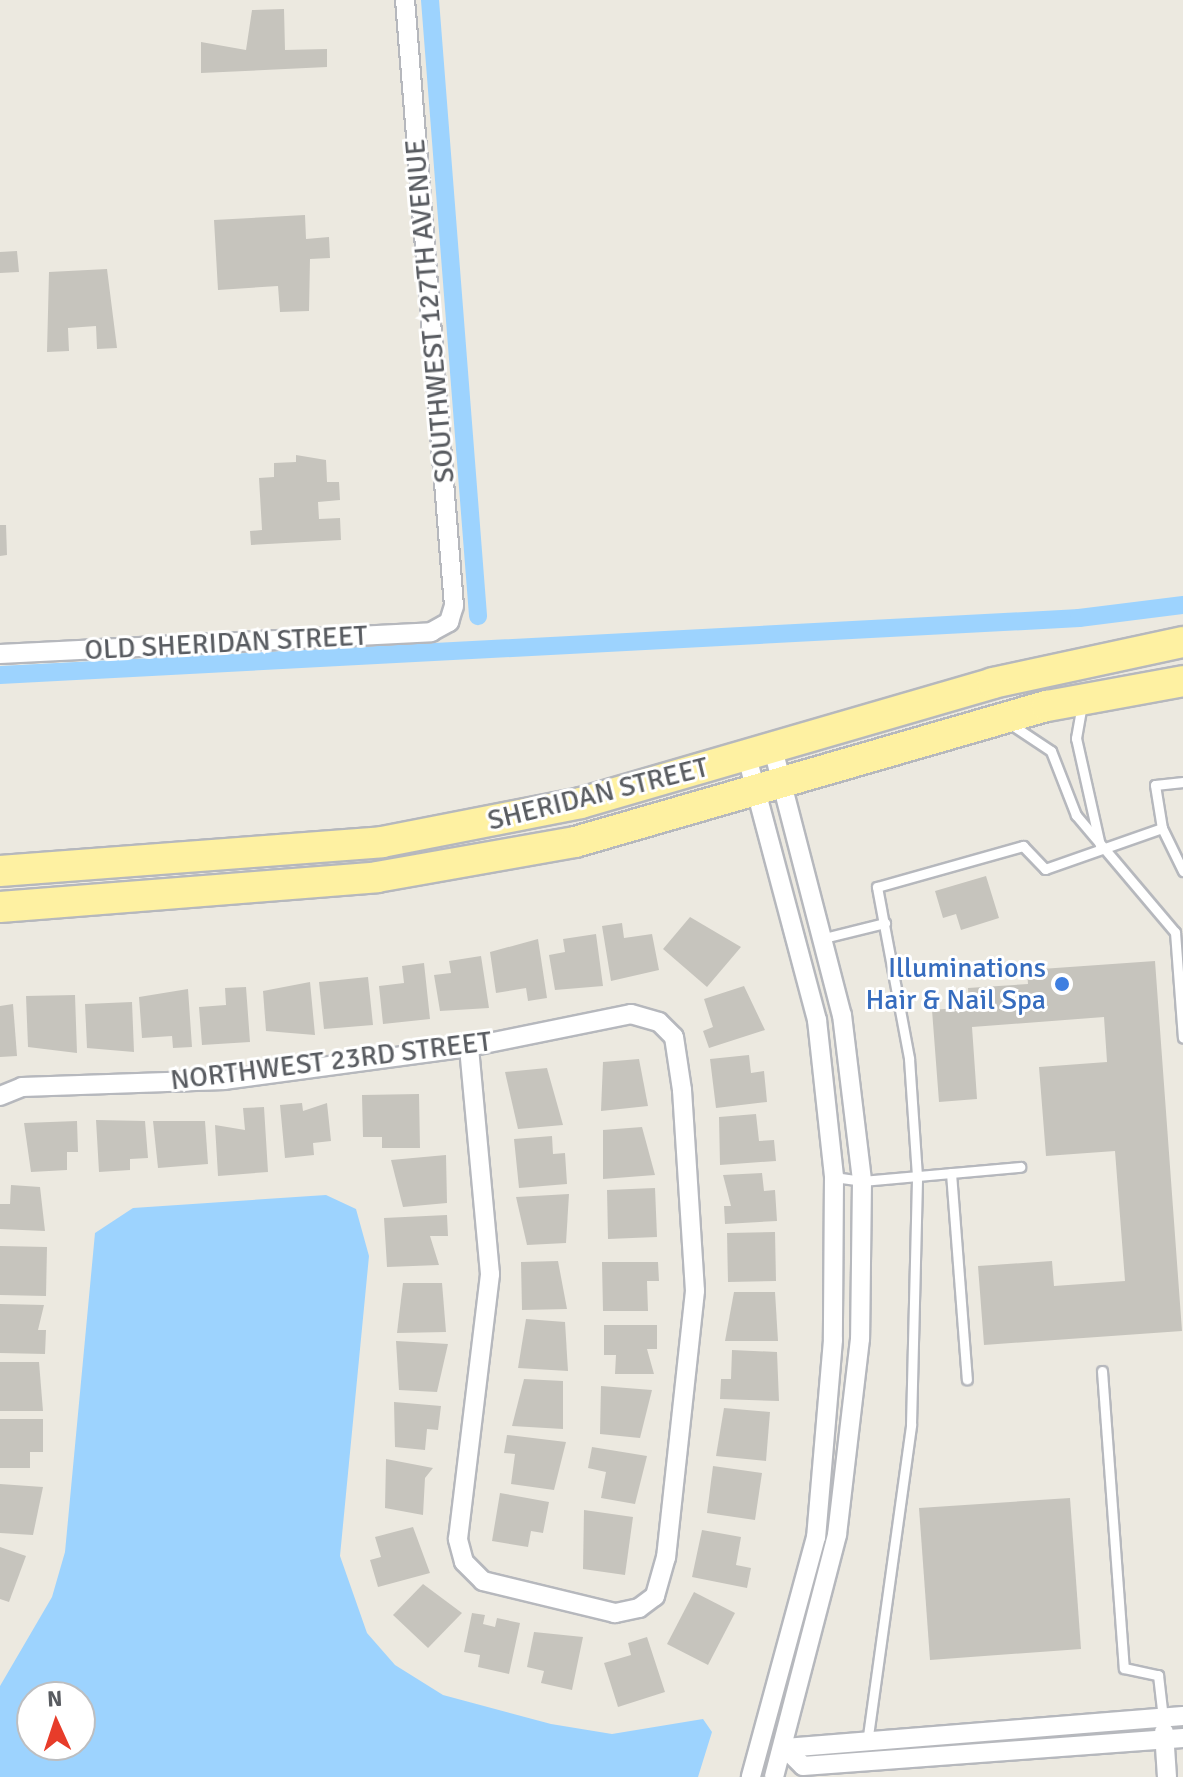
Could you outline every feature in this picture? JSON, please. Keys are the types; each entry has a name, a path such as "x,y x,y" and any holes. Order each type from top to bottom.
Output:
{"main road":[{"name":"SHERIDAN STREET","path":"0,871 382,842 581,803 993,683 1183,642"},
{"name":"SHERIDAN STREET","path":"0,907 377,877 575,842 770,788 998,719 1084,697 1183,681"}],"street":[{"name":"SOUTHWEST 127TH AVENUE","path":"405,0 454,606 449,622"},
{"name":"OLD SHERIDAN STREET","path":"0,654 431,632 449,622"},
{"path":"760,753 824,938 842,1015 862,1181 851,1436 837,1535 785,1748 774,1777"},
{"path":"751,1777 763,1745 816,1537 833,1340 834,1177 817,1020 770,788 760,753"},
{"name":"NORTHWEST 23RD STREET","path":"0,1096 22,1087 225,1080 469,1047 631,1014 659,1022 674,1037 682,1090 695,1291 666,1557 655,1596 639,1608 615,1613 483,1581 464,1562 458,1539 490,1274 469,1047"},
{"path":"865,1753 1183,1716"},
{"path":"1163,1720 1174,1739 1167,1777"},
{"path":"785,1748 865,1753 1174,1739"}],"lane":[{"path":"1084,697 1076,738 1100,849"},
{"path":"998,719 1036,735 1051,751 1076,815 1100,849 1175,932 1183,1038"},
{"path":"1183,782 1155,785 1162,828 1183,871"},
{"path":"865,1753 911,1425 917,1176 909,1058 877,887 1023,846 1045,869 1162,828"},
{"path":"824,938 885,923"},
{"path":"834,1177 862,1181 1020,1167"},
{"path":"951,1173 967,1379"},
{"path":"1102,1371 1124,1668 1158,1675 1163,1720"},
{"path":"763,1745 785,1748"}],"water":[{"path":"326,1195 356,1209 369,1256 340,1556 367,1633 395,1665 443,1695 551,1724 612,1734 703,1719 712,1732 698,1777 0,1777 0,1686 52,1597 65,1552 95,1233 133,1208"}],"building":[{"path":"284,9 285,50 327,49 327,67 201,73 201,42 246,50 252,10"},
{"path":"305,215 306,239 329,237 330,258 310,259 309,311 280,312 278,286 218,290 214,220"},
{"path":"17,251 19,272 0,273 0,252"},
{"path":"107,269 117,348 97,349 96,326 68,328 69,351 47,352 49,272"},
{"path":"296,455 326,460 327,482 339,482 340,500 318,502 319,519 340,518 341,540 251,545 250,531 262,530 259,478 274,477 274,463 296,462"},
{"path":"0,525 6,525 7,555 0,556"},
{"path":"986,876 999,918 961,930 956,914 943,918 935,891"},
{"path":"690,917 741,947 707,987 663,949"},
{"path":"622,923 624,938 652,934 659,970 611,981 602,926"},
{"path":"596,934 603,986 555,990 549,955 565,952 563,939"},
{"path":"538,939 547,998 528,1001 526,988 496,993 490,952"},
{"path":"481,956 489,1008 440,1011 434,975 451,973 449,961"},
{"path":"1155,961 1182,1331 984,1345 978,1266 1052,1261 1054,1286 1125,1281 1115,1151 1046,1156 1039,1067 1107,1062 1104,1017 972,1027 977,1099 939,1102 932,1010 969,1007 968,988 1028,984 1027,970"},
{"path":"424,963 430,1019 383,1024 379,986 404,983 402,966"},
{"path":"368,977 373,1025 324,1029 319,982"},
{"path":"310,982 315,1035 266,1031 263,991"},
{"path":"744,986 765,1030 709,1048 703,1031 713,1027 704,999"},
{"path":"246,987 250,1042 202,1045 199,1007 226,1005 225,988"},
{"path":"188,989 192,1047 173,1048 172,1036 142,1038 139,997"},
{"path":"75,995 77,1053 28,1047 26,996"},
{"path":"132,1002 134,1052 87,1048 85,1004"},
{"path":"13,1004 17,1056 0,1057 0,1006"},
{"path":"749,1055 751,1073 764,1071 767,1102 716,1108 710,1059"},
{"path":"639,1059 648,1106 601,1111 603,1062"},
{"path":"547,1068 563,1125 518,1129 505,1072"},
{"path":"419,1094 420,1148 382,1148 382,1137 363,1137 362,1095"},
{"path":"302,1103 303,1111 327,1103 331,1141 313,1143 314,1155 285,1158 280,1105"},
{"path":"264,1107 268,1172 218,1176 215,1125 245,1130 243,1108"},
{"path":"756,1114 759,1141 774,1140 776,1161 720,1165 719,1117"},
{"path":"96,1120 145,1121 148,1158 130,1159 130,1170 99,1172"},
{"path":"77,1121 78,1152 67,1152 67,1170 31,1172 24,1123"},
{"path":"153,1121 205,1121 208,1164 158,1168"},
{"path":"642,1127 655,1175 603,1179 603,1130"},
{"path":"552,1136 553,1154 565,1153 567,1184 519,1188 514,1139"},
{"path":"446,1155 447,1203 403,1207 391,1160"},
{"path":"762,1173 764,1191 775,1190 777,1221 725,1224 724,1206 731,1206 723,1175"},
{"path":"11,1185 40,1187 45,1231 0,1229 0,1204 10,1204"},
{"path":"655,1188 657,1237 608,1239 607,1190"},
{"path":"569,1194 566,1243 527,1245 516,1197"},
{"path":"447,1215 448,1236 430,1236 439,1265 387,1267 384,1218"},
{"path":"775,1232 776,1281 728,1282 727,1233"},
{"path":"0,1246 47,1247 46,1296 0,1295"},
{"path":"558,1261 567,1309 522,1310 521,1262"},
{"path":"602,1262 658,1262 659,1281 647,1281 648,1311 603,1311"},
{"path":"403,1283 442,1283 446,1332 397,1333"},
{"path":"734,1292 775,1292 778,1341 725,1341"},
{"path":"0,1304 44,1305 38,1330 46,1330 45,1354 0,1353"},
{"path":"526,1319 565,1322 568,1371 518,1368"},
{"path":"604,1325 657,1325 657,1349 647,1349 654,1374 615,1374 616,1355 604,1355"},
{"path":"396,1341 448,1344 437,1392 399,1390"},
{"path":"732,1350 777,1352 779,1401 720,1399 721,1379 731,1379"},
{"path":"0,1362 39,1362 43,1411 0,1411"},
{"path":"524,1379 563,1381 563,1429 512,1426"},
{"path":"601,1386 652,1390 640,1438 600,1434"},
{"path":"394,1402 441,1406 438,1430 427,1429 425,1450 395,1447"},
{"path":"724,1408 770,1412 766,1461 716,1456"},
{"path":"0,1419 43,1419 43,1452 30,1452 30,1468 0,1468"},
{"path":"507,1435 566,1442 554,1490 511,1484 515,1454 504,1453"},
{"path":"592,1447 647,1456 635,1504 601,1498 606,1472 588,1468"},
{"path":"386,1459 433,1468 425,1478 423,1515 385,1508"},
{"path":"713,1466 762,1473 755,1520 707,1513"},
{"path":"0,1484 43,1487 33,1535 0,1533"},
{"path":"500,1493 549,1502 543,1533 531,1531 528,1547 492,1541"},
{"path":"1070,1498 1081,1649 930,1660 919,1508"},
{"path":"584,1510 633,1517 625,1575 583,1569"},
{"path":"413,1527 430,1573 378,1587 370,1560 381,1557 375,1537"},
{"path":"702,1530 741,1537 736,1565 751,1568 747,1588 692,1577"},
{"path":"0,1547 26,1556 9,1602 0,1599"},
{"path":"423,1584 462,1613 428,1648 393,1615"},
{"path":"694,1592 735,1613 708,1665 667,1644"},
{"path":"472,1613 485,1615 483,1624 495,1627 497,1618 520,1623 509,1674 478,1667 480,1655 464,1652"},
{"path":"534,1632 583,1637 572,1690 541,1683 544,1671 527,1667"},
{"path":"647,1637 665,1692 618,1707 604,1663 631,1655 628,1643"}],"waterway":[{"path":"430,0 478,616"},
{"path":"0,675 1079,618 1183,605"}],"place":[{"name":"Illuminations Hair & Nail Spa","path":"1062,984"}]}
